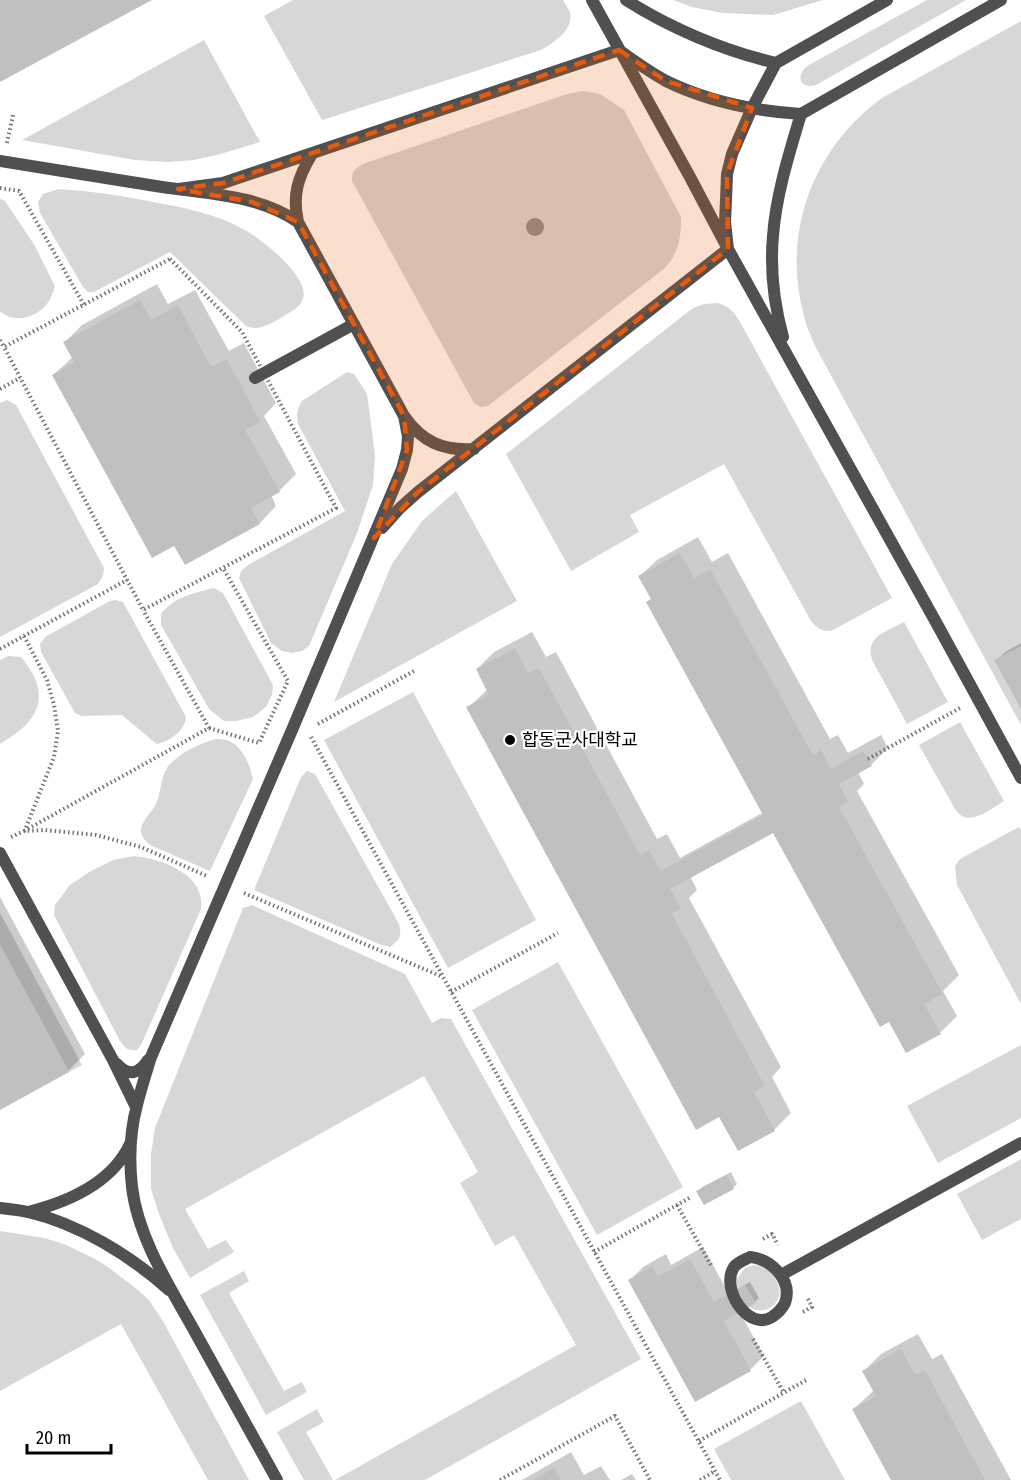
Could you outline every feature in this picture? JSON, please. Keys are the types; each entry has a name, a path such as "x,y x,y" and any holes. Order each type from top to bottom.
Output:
{"street":[{"path":"592,0 1021,778"},
{"path":"626,0 645,12 725,48 776,63"},
{"path":"728,249 725,222 727,174 732,154 752,108 776,63 887,0"},
{"path":"619,50 666,81 712,98 763,111 801,114 1001,0"},
{"path":"178,189 223,183 619,50"},
{"path":"787,354 774,296 773,236 777,205 801,114"},
{"path":"312,154 298,182 295,208 298,222 404,417 426,440 445,448 474,449"},
{"path":"0,161 225,196 273,208 298,222"},
{"path":"374,538 400,508 418,492 728,249"},
{"path":"259,376 354,324"},
{"path":"277,1480 165,1277 140,1223 132,1186 131,1142 136,1107 151,1057 394,490 407,450 408,437 404,417"},
{"path":"0,853 113,1060 136,1107"},
{"path":"113,1060 123,1071 132,1073 139,1071 151,1057"},
{"path":"27,1212 66,1200 94,1185 125,1156 131,1142"},
{"path":"781,1275 1021,1143"},
{"path":"1,1207 27,1212 68,1226 100,1241 143,1270 176,1297"},
{"path":"750,1257 766,1262 781,1275 785,1285 784,1303 782,1309 769,1319 761,1320 750,1316 732,1294 730,1284 734,1267 750,1257"}],"path":[{"path":"7,143 13,115"},
{"path":"0,188 19,192 84,305"},
{"path":"4,347 170,259 242,332 259,376 336,508 143,610"},
{"path":"0,340 143,610 209,728 259,743 288,681 223,568"},
{"path":"0,389 20,378"},
{"path":"0,649 128,580"},
{"path":"24,636 47,680 58,731 54,757 24,831"},
{"path":"316,725 414,671"},
{"path":"868,759 960,708"},
{"path":"14,836 209,728"},
{"path":"311,737 720,1480"},
{"path":"24,831 70,832 122,841 164,856 210,878"},
{"path":"244,893 443,977"},
{"path":"451,992 558,933"},
{"path":"594,1252 691,1197"},
{"path":"699,1441 808,1379"},
{"path":"500,1480 615,1416 650,1480"},
{"path":"700,1480 715,1471"}],"highlighted area":[{"path":"619,50 666,81 752,108 727,174 728,249 418,492 374,538 407,450 404,416 298,222 252,202 178,189 223,183"}],"shaded area":[{"path":"293,0 563,0 569,11 570,19 562,35 541,50 322,120 264,16"},
{"path":"673,0 823,0 773,15 723,13 692,7"},
{"path":"927,0 966,0 816,85 806,86 801,81 801,74 807,66"},
{"path":"1021,21 1021,725 815,346 804,316 798,285 797,254 800,224 808,195 837,141 858,118 882,98"},
{"path":"204,40 260,142 194,160 167,162 135,160 22,140"},
{"path":"584,91 600,94 624,110 681,217 678,244 665,268 488,406 481,407 474,403 352,181 353,173 363,164 567,94"},
{"path":"58,189 108,194 170,205 207,214 242,228 260,240 287,264 301,284 304,293 302,301 294,310 270,324 259,328 246,326 170,252 94,292 88,292 40,213 38,202 43,194"},
{"path":"0,199 5,201 35,246 55,286 47,304 37,313 25,318 12,317 0,311"},
{"path":"718,303 726,306 736,315 892,598 831,631 820,629 811,621 724,464 630,515 639,532 571,571 506,454 693,308"},
{"path":"347,372 354,374 367,394 375,455 373,485 357,533 309,646 302,651 292,653 282,651 271,643 239,578 241,571 248,565 345,511 298,424 297,415 302,401"},
{"path":"7,400 16,405 104,568 103,576 98,584 0,637 0,403"},
{"path":"456,491 517,601 334,702 392,564 422,521"},
{"path":"214,588 223,593 273,685 272,695 266,707 253,717 236,721 224,721 209,709 161,625 161,614 172,603 184,596"},
{"path":"110,601 123,602 186,717 180,730 172,738 162,743 157,744 122,715 81,716 75,713 41,652 40,644 45,637"},
{"path":"904,622 948,702 907,724 872,660 871,652 874,640"},
{"path":"8,656 21,657 31,671 37,683 38,706 25,726 0,744 0,660"},
{"path":"413,692 536,920 448,968 324,740"},
{"path":"960,722 1004,801 978,816 967,818 955,809 919,745"},
{"path":"216,739 232,742 241,750 253,779 210,871 150,845 143,838 141,831 143,822 156,804 164,773 170,764 192,748"},
{"path":"307,771 315,774 399,924 399,937 390,947 254,890 301,777"},
{"path":"1019,827 1021,830 1021,1004 957,885 955,866 960,859"},
{"path":"134,856 157,861 180,870 197,886 201,897 201,909 137,1050 127,1048 120,1041 54,915 55,905 70,885 113,860"},
{"path":"252,905 405,974 432,1023 441,1018 451,1019 641,1359 425,1480 335,1480 576,1345 514,1235 495,1246 460,1183 478,1172 424,1076 185,1209 208,1249 226,1240 234,1252 190,1278 173,1248 151,1189 151,1154 155,1128 243,908"},
{"path":"0,913 82,1065 69,1072 0,945"},
{"path":"558,962 683,1187 597,1235 472,1010"},
{"path":"1021,1045 1021,1118 938,1163 907,1106"},
{"path":"1021,1159 1021,1219 982,1240 957,1194"},
{"path":"0,1231 44,1238 64,1244 108,1267 149,1300 164,1323 249,1480 208,1480 121,1324 0,1391"},
{"path":"754,1265 770,1271 776,1280 779,1290 778,1298 768,1309 752,1309 739,1294 736,1280 745,1268"},
{"path":"244,1271 249,1281 229,1293 284,1391 302,1382 307,1392 266,1415 200,1295"},
{"path":"801,1401 845,1480 731,1480 714,1449"},
{"path":"317,1409 324,1422 306,1432 333,1480 304,1480 277,1432"}],"building":[{"path":"0,0 152,0 0,82"},
{"path":"140,300 151,320 178,305 211,367 227,359 260,422 245,430 280,492 251,508 260,524 185,565 174,546 152,558 52,375 74,362 63,342"},
{"path":"680,553 694,578 710,569 813,755 821,750 831,769 863,751 872,766 839,784 848,802 839,807 943,994 924,1004 941,1034 906,1053 889,1022 880,1027 773,833 670,889 681,908 672,914 765,1086 754,1092 775,1131 738,1151 719,1117 696,1130 466,707 489,695 476,669 515,648 528,673 539,668 640,855 649,850 661,871 763,815 646,602 651,599 638,576"},
{"path":"1021,646 1021,709 994,660"},
{"path":"0,945 69,1072 0,1110"},
{"path":"727,1175 734,1189 704,1205 696,1191"},
{"path":"690,1259 714,1302 745,1285 756,1303 724,1321 751,1371 695,1402 628,1280 652,1266 658,1277"},
{"path":"901,1349 915,1375 925,1370 985,1480 891,1480 852,1409 876,1396 862,1371"},
{"path":"554,1468 561,1480 533,1480"}],"place":[{"name":"합동군사대학교","path":"510,740"}]}
